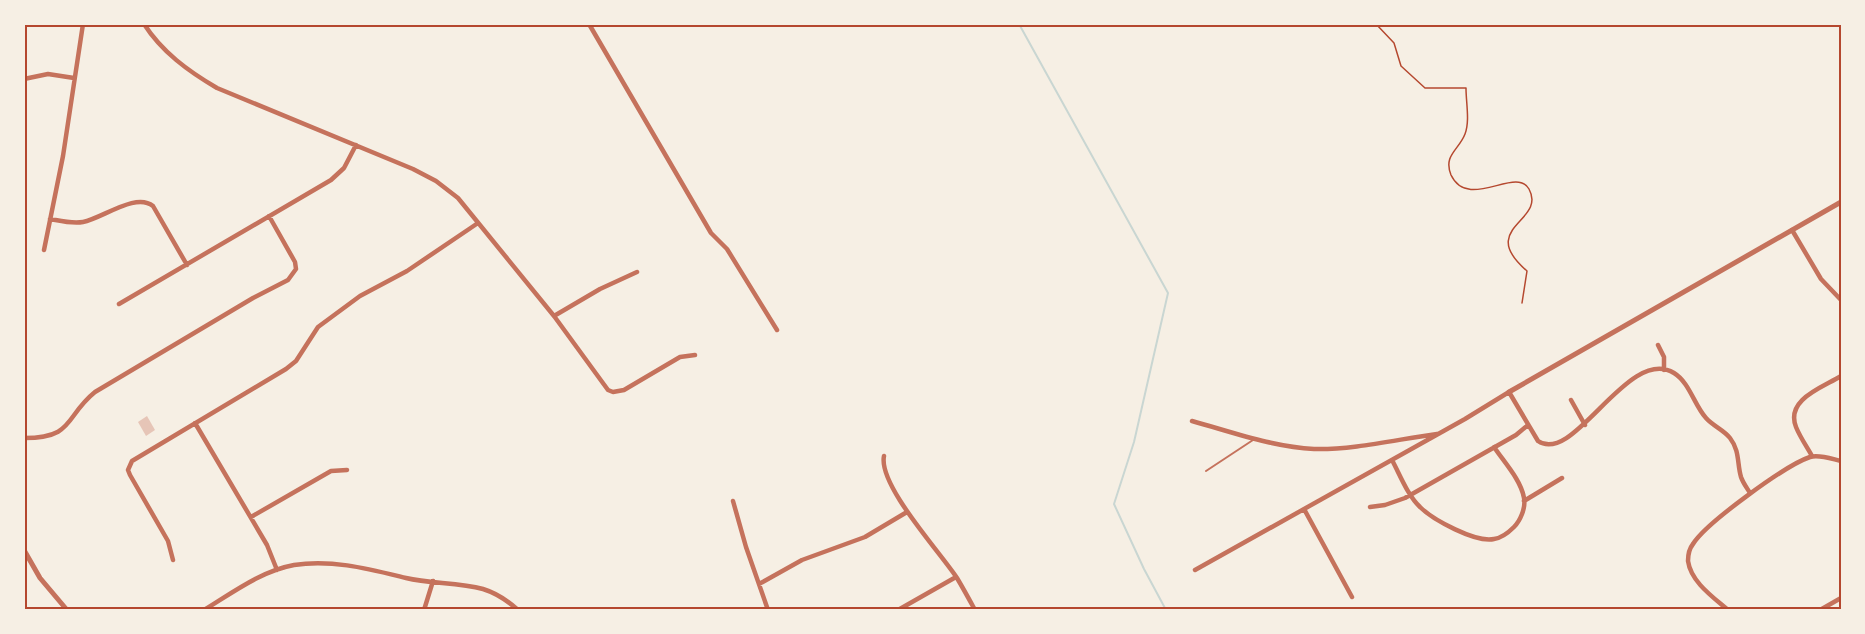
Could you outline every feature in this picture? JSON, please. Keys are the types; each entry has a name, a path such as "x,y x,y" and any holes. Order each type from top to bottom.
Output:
{"street":[{"path":"44,250 63,156 83,24"},
{"path":"144,24 153,38 176,60 217,88 413,169 436,181 458,198 554,316 604,386 613,392 624,390 680,357 695,355"},
{"path":"589,24 711,233 727,249 777,330"},
{"path":"24,79 48,74 74,78"},
{"path":"119,304 338,174 348,162 356,145"},
{"path":"50,219 86,221 142,200 153,206 187,265"},
{"path":"1195,570 1440,433 1841,202"},
{"path":"24,438 43,438 57,433 69,424 95,392 288,279 296,269 295,261 269,216"},
{"path":"173,560 168,541 130,475 128,468 132,461 286,369 296,361 318,327 360,296 407,271 478,223"},
{"path":"1792,231 1821,279 1841,300"},
{"path":"554,316 600,289 637,272"},
{"path":"1658,345 1664,357 1661,370"},
{"path":"24,363 24,385"},
{"path":"1509,392 1538,441 1544,445 1551,445 1563,440 1584,425 1632,380 1643,374 1661,370 1672,372 1681,378 1706,419 1730,438 1738,451 1741,477 1750,493"},
{"path":"1812,456 1795,425 1798,404 1808,394 1841,376"},
{"path":"1571,400 1584,425"},
{"path":"1192,421 1284,446 1316,449 1440,433"},
{"path":"195,423 267,545 277,570"},
{"path":"1370,507 1405,498 1528,425"},
{"path":"1392,460 1418,506 1458,530 1480,539 1494,539 1507,534 1518,524 1524,501 1520,486 1494,447"},
{"path":"884,456 885,471 907,512 956,577 975,610"},
{"path":"1728,610 1705,590 1694,576 1688,563 1689,551 1700,535 1750,493 1800,462 1812,456 1841,461"},
{"path":"251,517 331,471 346,470"},
{"path":"1524,501 1562,478"},
{"path":"733,501 768,610"},
{"path":"1304,508 1353,597"},
{"path":"759,584 802,560 865,537 907,512"},
{"path":"25,555 40,578 67,610"},
{"path":"204,610 257,578 277,570 307,564 333,564 484,590 518,610"},
{"path":"898,610 956,577"},
{"path":"424,610 433,581"},
{"path":"1820,610 1841,598"}],"lane":[{"path":"1206,471 1256,438"}],"path":[{"path":"1376,24 1394,43 1401,66 1425,88 1466,88 1465,135 1449,156 1450,171 1459,184 1466,188 1481,190 1511,182 1524,184 1529,190 1530,206 1525,216 1512,230 1508,244 1512,257 1527,271 1522,303"}],"building":[{"path":"147,416 155,430 146,436 138,422"}],"waterway":[{"path":"1019,24 1168,293 1134,442 1114,504 1166,610"}]}
